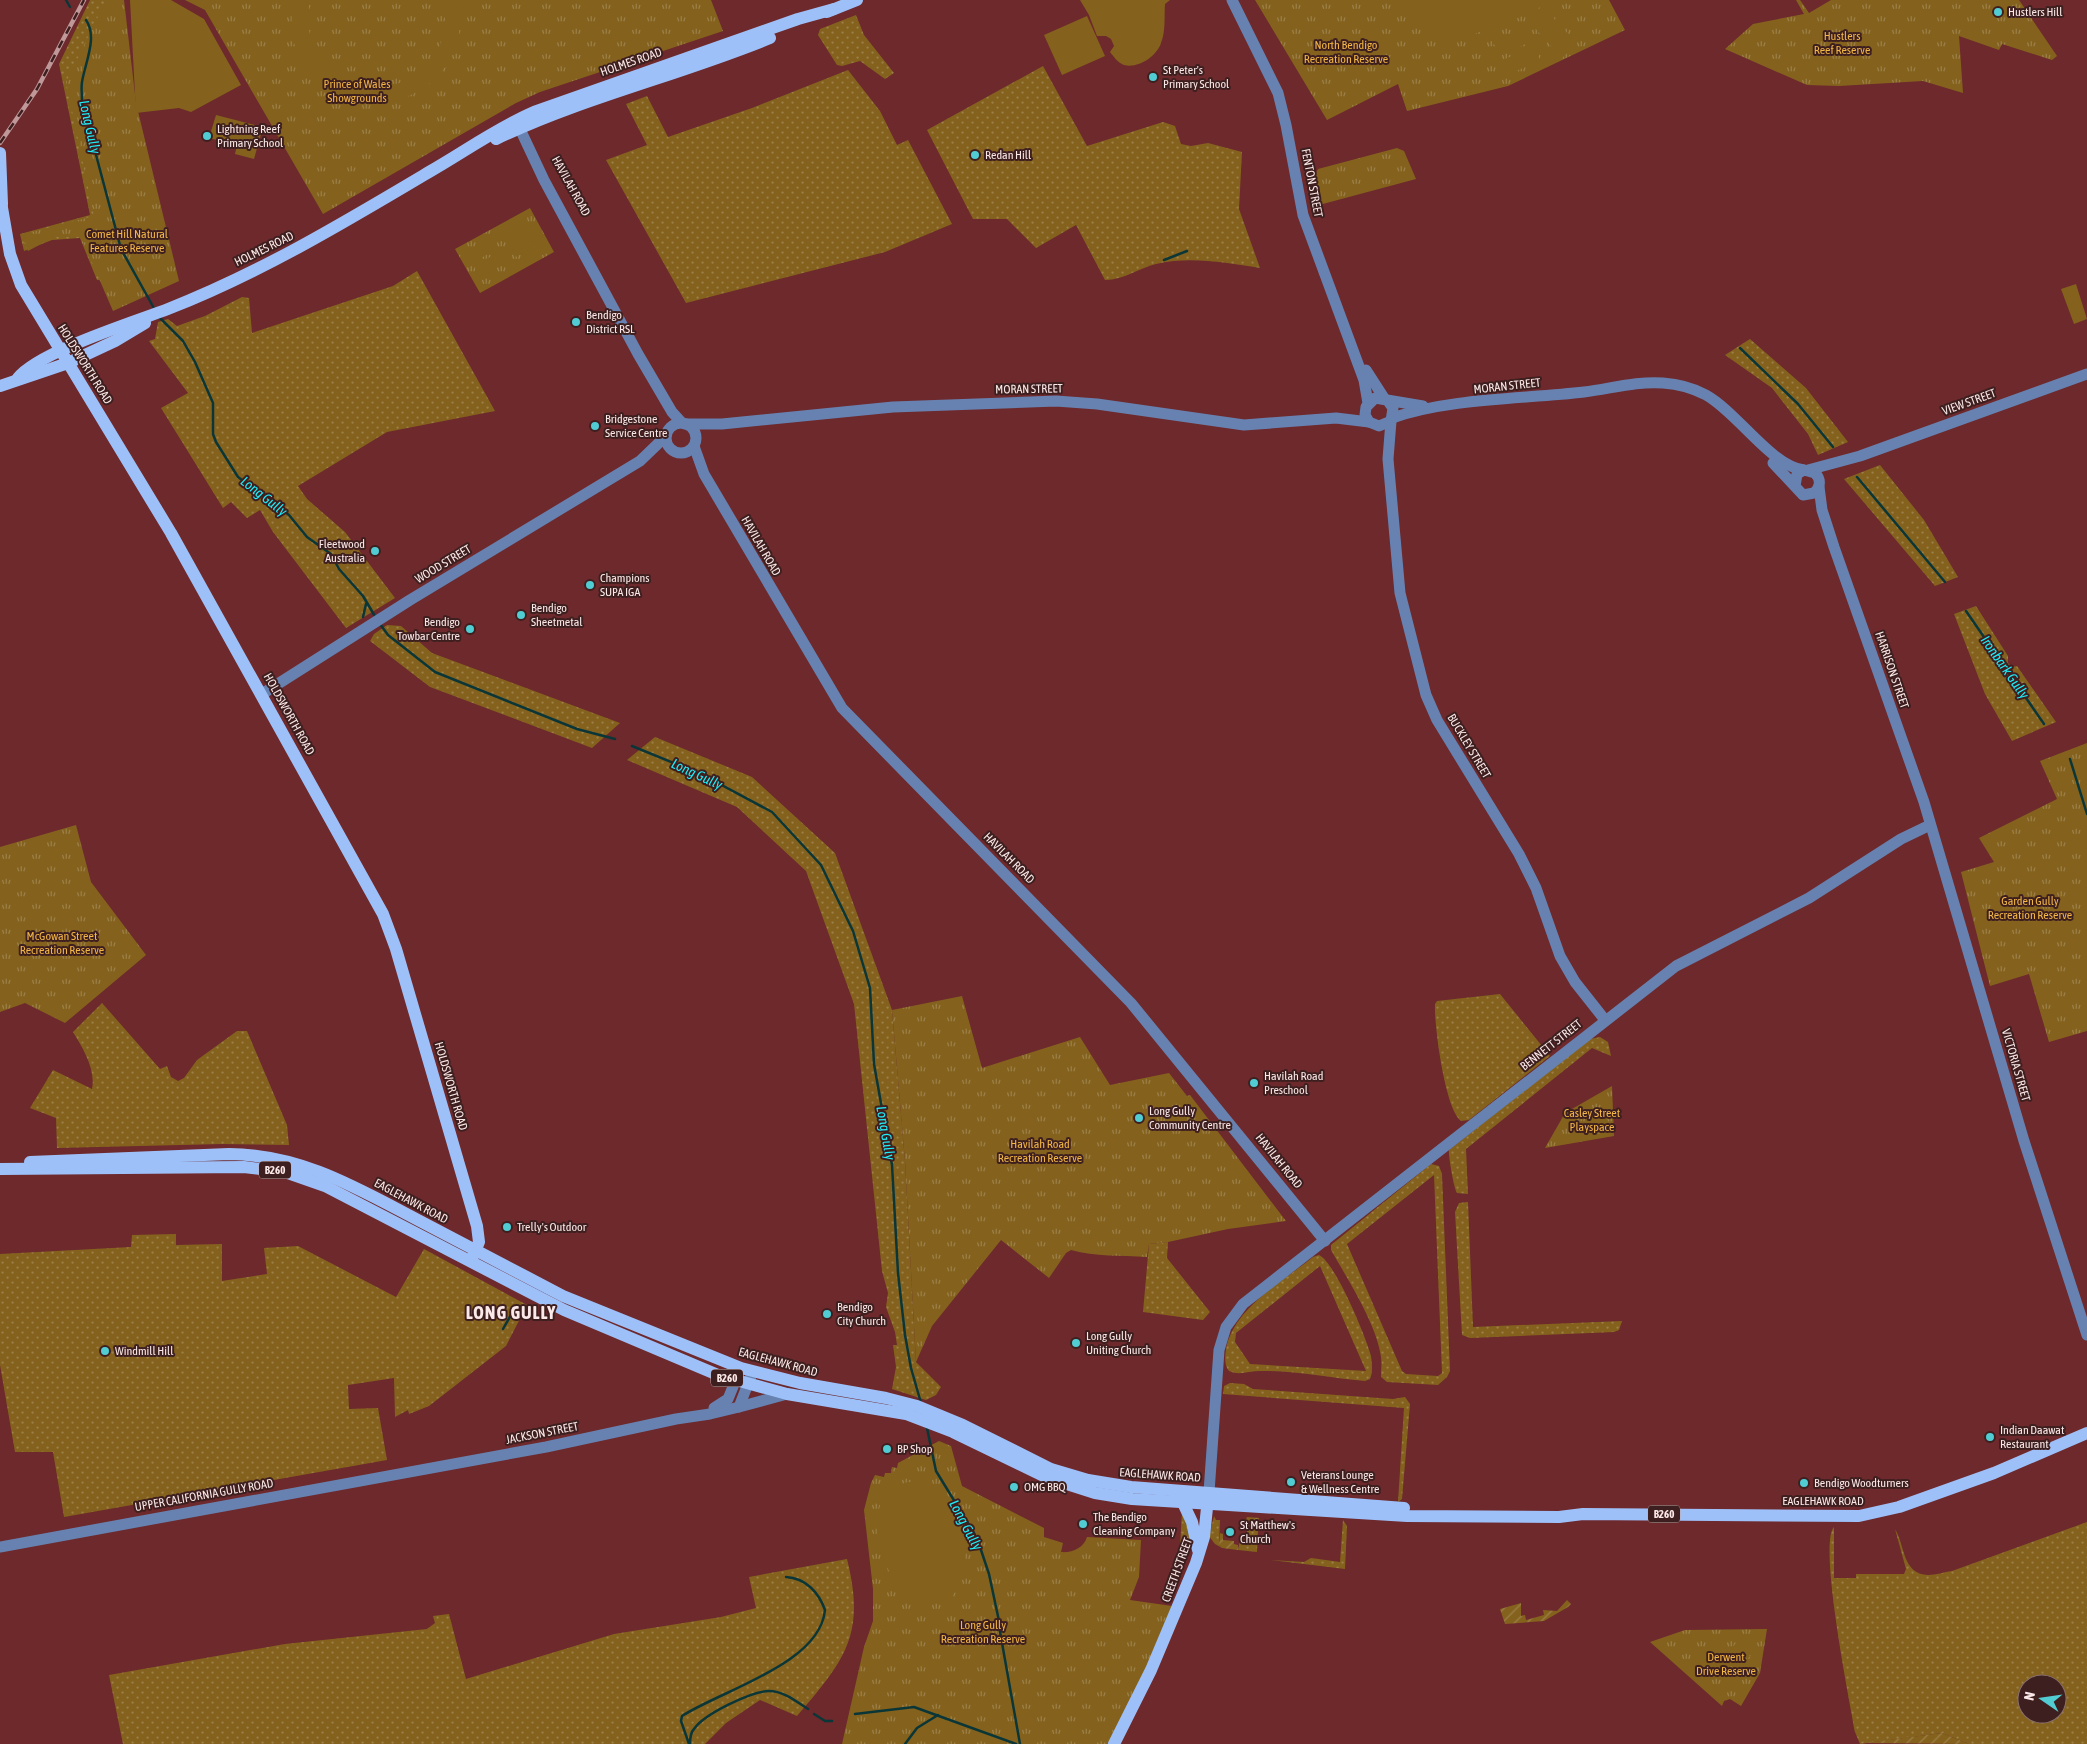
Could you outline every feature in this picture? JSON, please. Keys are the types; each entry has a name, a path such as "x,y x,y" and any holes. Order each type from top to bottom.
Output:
{"main road":[{"name":"HOLMES ROAD","path":"0,386 18,378 32,377 64,357 115,340 159,313 322,235 446,162 521,123 741,50 857,0"},
{"name":"HOLDSWORTH ROAD","path":"0,153 2,210"},
{"name":"HOLDSWORTH ROAD","path":"0,196 7,243 16,273 36,311 154,504 262,694 388,924 477,1226 479,1240 473,1256"},
{"name":"EAGLEHAWK ROAD","path":"0,1169 20,1166 229,1154 282,1159 306,1166 348,1183 573,1314 718,1375 787,1394 923,1414 1030,1471 1056,1482 1115,1496 1208,1505 1528,1514 1559,1517 1575,1514 1872,1514 2012,1466 2087,1433"},
{"name":"EAGLEHAWK ROAD","path":"0,1165 20,1166"},
{"name":"EAGLEHAWK ROAD","path":"473,1256 580,1304 746,1370 800,1384 880,1397 1034,1462 1077,1478 1117,1486 1209,1492 1407,1512"},
{"path":"667,1339 670,1347 718,1375"},
{"name":"CREETH STREET","path":"1114,1744 1151,1670 1198,1557 1204,1537 1209,1492"},
{"path":"1183,1503 1192,1522 1198,1557"}],"street":[{"name":"FENTON STREET","path":"1232,0 1278,93 1303,216 1364,380 1367,405"},
{"name":"FENTON STREET","path":"1238,0 1284,94 1310,217 1361,358 1386,399"},
{"name":"HAVILAH ROAD","path":"521,123 625,314 662,396 674,414 684,423"},
{"name":"VIEW STREET","path":"1806,470 1860,456 2087,374"},
{"name":"MORAN STREET","path":"1392,419 1432,407 1586,392 1643,383 1681,389"},
{"path":"1681,389 1697,390 1720,404 1784,464 1815,472 1819,485 1814,493 1806,495 1799,493 1784,473 1720,414 1681,389"},
{"name":"HAVILAH ROAD","path":"662,396 667,434"},
{"path":"1375,398 1386,399 1393,408 1392,419 1384,426 1372,424 1365,415 1367,405 1375,398"},
{"name":"MORAN STREET","path":"1386,399 1432,407"},
{"name":"MORAN STREET","path":"684,423 722,424 894,407 1056,401 1097,404 1244,425 1336,418 1372,424"},
{"name":"MORAN STREET","path":"1336,418 1367,405"},
{"name":"BUCKLEY STREET","path":"1392,419 1388,459 1400,593 1426,695 1437,720 1523,862 1536,888 1554,943 1564,964 1575,982 1605,1020"},
{"path":"684,423 693,429 695,442 688,451 677,452 668,445 667,434 673,425 684,423"},
{"name":"MORAN STREET","path":"695,442 722,424"},
{"name":"BUCKLEY STREET","path":"1372,424 1388,459"},
{"name":"WOOD STREET","path":"262,694 377,621 640,461 667,434"},
{"name":"HAVILAH ROAD","path":"695,442 704,474 842,708 1131,1003 1325,1241"},
{"name":"HAVILAH ROAD","path":"677,452 704,474"},
{"name":"WOOD STREET","path":"640,461 677,452"},
{"name":"VIEW STREET","path":"1819,485 1828,474 1860,456"},
{"path":"1794,486 1797,474 1806,470"},
{"name":"HARRISON STREET","path":"1819,485 1822,509 1834,547 1924,802"},
{"name":"HARRISON STREET","path":"1806,495 1815,506 1821,523 1834,547"},
{"name":"VICTORIA STREET","path":"1924,802 2026,1148 2087,1335"},
{"name":"BENNETT STREET","path":"1223,1333 1243,1304 1605,1020 1688,958 1809,898 1901,839 1930,825"},
{"name":"CREETH STREET","path":"1209,1492 1219,1356 1223,1333"},
{"name":"JACKSON STREET","path":"412,1472 546,1447 739,1407 746,1370"},
{"name":"JACKSON STREET","path":"676,1419 725,1403 743,1383"},
{"path":"739,1407 787,1394"},
{"name":"UPPER CALIFORNIA GULLY ROAD","path":"0,1547 412,1472"}],"green space":[{"path":"90,0 113,0 114,280 97,280 80,238 52,240 24,251 20,234 90,215 59,64"},
{"name":"Comet Hill Natural Features Reserve","path":"106,0 124,0 136,103 179,281 113,311 81,237 54,237 28,251 21,235 94,216 66,82"},
{"path":"130,0 171,0 204,19 241,85 191,112 179,108 136,113"},
{"name":"Prince of Wales Showgrounds","path":"185,0 711,0 723,31 540,92 516,103 323,214 205,10"},
{"path":"292,0 309,0 311,41 324,64 339,76 357,84 376,87 396,84 414,76 429,63 440,45 443,34 445,0 461,0 458,40 454,52 439,75 419,91 396,100 372,103 348,100 327,90 309,73 294,43"},
{"path":"1080,0 1170,0 1165,4 1164,34 1159,48 1151,57 1141,63 1129,66 1122,64 1110,52 1114,46 1111,39 1106,36 1097,36 1089,15"},
{"name":"North Bendigo Recreation Reserve","path":"1255,0 1609,0 1625,30 1508,86 1407,111 1398,84 1327,120"},
{"path":"1401,0 1547,0 1536,11 1466,37 1437,34 1412,18"},
{"name":"Hustlers Reef Reserve","path":"1796,0 1800,0 1809,13 1831,0 2019,0 2057,56 2052,60 2002,44 1999,50 1959,36 1963,93 1923,81 1839,86 1807,85 1725,49 1753,24 1804,14"},
{"path":"1549,13 1577,44 1562,58 1534,27"},
{"path":"856,15 864,35 894,73 885,79 860,61 842,66 837,65 818,35 820,29"},
{"path":"1087,16 1105,56 1062,75 1044,35"},
{"path":"1524,28 1530,42 1500,56 1493,42"},
{"path":"1534,46 1540,60 1510,74 1503,60"},
{"path":"1043,66 1087,146 1163,122 1175,126 1181,144 1191,146 1208,143 1242,152 1239,209 1260,268 1195,260 1169,262 1156,264 1119,278 1105,280 1076,225 1036,248 1007,219 973,219 927,130"},
{"path":"848,70 880,111 897,145 908,140 952,224 885,252 686,303 606,160 647,145 626,104 647,96 668,137 752,108"},
{"path":"216,115 263,127 254,159 235,154 237,145 209,138"},
{"path":"1397,148 1404,151 1416,179 1319,205 1315,175 1318,169"},
{"path":"530,208 554,252 480,293 455,249"},
{"path":"525,220 531,230 508,243 502,233"},
{"path":"533,233 538,244 516,257 510,246"},
{"path":"489,240 495,250 472,263 467,252"},
{"path":"497,253 503,264 480,277 474,266"},
{"path":"417,271 495,411 387,432 298,486 307,499 345,532 395,598 346,628 273,532 260,510 247,518 231,502 223,508 161,408 188,393 149,341 155,339 158,322 168,319 177,326 205,316 242,297 249,298 252,333 393,286"},
{"path":"2076,284 2087,319 2074,324 2061,289"},
{"path":"1750,339 1806,388 1848,442 1818,455 1808,434 1772,388 1725,355"},
{"path":"1880,465 1924,520 1958,577 1935,586 1844,479"},
{"path":"1976,606 2008,656 2008,663 2012,667 2017,666 2056,722 2012,741 1985,694 1954,614"},
{"path":"387,625 401,626 432,653 620,723 592,748 430,687 370,641 374,634"},
{"path":"655,737 752,777 835,853 892,1010 905,1161 916,1362 941,1387 936,1395 926,1400 892,1389 896,1367 893,1345 897,1345 895,1332 886,1307 888,1293 882,1271 854,1004 806,871 737,807 627,760"},
{"name":"Garden Gully Recreation Reserve","path":"2087,743 2087,1031 2049,1042 2029,974 1990,986 1961,872 1994,862 1979,838 2057,799 2040,761"},
{"name":"McGowan Street Recreation Reserve","path":"76,825 91,882 146,955 65,1023 25,1003 0,1012 0,847"},
{"path":"1500,994 1550,1056 1469,1120 1461,1121 1455,1114 1445,1085 1436,1030 1435,1004 1437,1001"},
{"name":"Havilah Road Recreation Reserve","path":"962,996 982,1068 1080,1037 1110,1085 1169,1073 1187,1096 1190,1095 1286,1221 1228,1229 1168,1242 1149,1244 1147,1257 1099,1255 1071,1250 1066,1253 1049,1278 1001,1240 932,1326 916,1362 905,1161 892,1010"},
{"path":"102,1003 160,1069 167,1066 171,1077 178,1081 184,1078 197,1060 237,1031 247,1031 287,1125 289,1145 222,1144 57,1148 56,1118 30,1108 53,1070 92,1089 93,1082 90,1067 73,1032"},
{"path":"1600,1037 1608,1042 1611,1056 1592,1048 1466,1149 1468,1194 1457,1193 1449,1150 1590,1039"},
{"name":"Casley Street Playspace","path":"1612,1086 1614,1136 1545,1148 1565,1113"},
{"path":"1431,1164 1439,1166 1442,1174 1450,1371 1447,1377 1438,1385 1387,1382 1381,1377 1381,1357 1374,1331 1368,1316 1331,1250 1331,1245","holes":["1434,1175 1442,1373 1438,1376 1406,1374 1402,1371 1347,1244"]},
{"path":"1468,1202 1473,1327 1622,1321 1619,1330 1614,1332 1470,1338 1462,1335 1455,1212 1459,1203"},
{"path":"176,1234 176,1245 222,1244 222,1281 267,1274 264,1248 298,1246 396,1297 424,1249 527,1305 506,1346 429,1406 409,1414 408,1410 395,1417 394,1378 348,1385 349,1409 378,1408 387,1460 64,1517 53,1452 15,1452 0,1365 0,1254 131,1247 132,1235"},
{"path":"1168,1242 1167,1258 1210,1312 1203,1320 1143,1312 1149,1244"},
{"path":"1319,1255 1326,1261 1349,1301 1371,1356 1372,1370 1370,1379 1365,1381 1286,1372 1260,1371 1240,1373 1229,1371 1225,1358 1226,1349 1231,1334 1239,1321 1261,1297 1313,1257","holes":["1320,1266 1366,1371 1250,1364 1235,1342 1236,1333"]},
{"path":"1230,1383 1244,1384 1253,1389 1393,1399 1405,1397 1410,1404 1402,1499 1398,1502 1404,1408 1223,1394 1224,1386"},
{"name":"Long Gully Recreation Reserve","path":"939,1441 951,1446 962,1486 1044,1528 1044,1537 1063,1543 1061,1552 1077,1549 1087,1537 1141,1540 1139,1577 1130,1600 1172,1606 1152,1657 1110,1744 842,1744 864,1647 873,1621 873,1589 864,1510 871,1483 875,1475 884,1477 885,1473 891,1473 892,1467 897,1468 898,1463"},
{"path":"908,1482 925,1485 939,1493 951,1505 959,1520 966,1554 964,1571 955,1591 946,1601 937,1603 927,1601 904,1589 893,1577 879,1548 878,1515 882,1500 891,1487"},
{"path":"1182,1511 1185,1515 1194,1549 1180,1548"},
{"path":"1214,1516 1216,1520 1220,1520 1219,1545 1222,1548 1215,1544 1209,1536"},
{"path":"1247,1517 1259,1518 1258,1529 1244,1525"},
{"path":"1343,1520 1347,1526 1345,1569 1271,1560 1304,1562 1311,1558 1340,1562"},
{"path":"2087,1522 2087,1744 1969,1744 1942,1733 1860,1744 1855,1732 1832,1591 1830,1539 1834,1527 1834,1578 1856,1578 1856,1574 1904,1574 1906,1569 1895,1529 1905,1558 1913,1570 1934,1575 1952,1571"},
{"path":"1244,1525 1258,1529 1257,1552 1238,1550 1240,1540 1247,1538 1247,1531"},
{"path":"1220,1533 1223,1534 1223,1540 1234,1541 1234,1544 1238,1545 1238,1550 1222,1548 1219,1545"},
{"path":"847,1559 854,1608 852,1627 847,1645 828,1679 797,1716 760,1700 726,1723 705,1744 123,1744 109,1675 285,1644 427,1629 435,1623 433,1616 449,1614 466,1679 614,1634 721,1617 756,1608 749,1577"},
{"path":"1567,1600 1571,1604 1568,1607 1544,1621 1505,1624 1500,1609 1521,1603 1521,1616 1525,1615 1526,1620 1544,1615 1543,1610 1557,1611"},
{"name":"Derwent Drive Reserve","path":"1767,1629 1760,1673 1741,1706 1730,1699 1724,1701 1722,1706 1650,1642 1685,1630"},
{"path":"1745,1641 1750,1657 1740,1660 1727,1656 1735,1644"},
{"path":"1942,1733 1969,1744 1865,1743"}],"waterway":[{"name":"Long Gully","path":"66,0 70,7"},
{"name":"Long Gully","path":"86,20 91,34 91,42 82,82 82,102 121,249 155,310"},
{"path":"1164,260 1187,251"},
{"name":"Long Gully","path":"159,317 183,341 195,362 213,403 213,434 238,477 289,515 307,537 331,554 339,569 363,596 376,618"},
{"name":"Ironbark Gully","path":"1740,348 1798,404 1833,447"},
{"name":"Ironbark Gully","path":"1857,477 1945,582"},
{"path":"363,617 366,604"},
{"name":"Ironbark Gully","path":"1966,611 2044,724"},
{"name":"Long Gully","path":"380,624 388,635 435,672 577,729 615,739"},
{"name":"Long Gully","path":"632,746 703,775 772,812 821,865 853,931 870,988 874,1064 892,1165 898,1273 905,1335 911,1368 921,1403"},
{"name":"Ironbark Gully","path":"2070,759 2087,814"},
{"path":"503,1329 516,1306"},
{"name":"Long Gully","path":"927,1428 936,1471 974,1533 981,1550 989,1574 999,1621"},
{"path":"689,1744 681,1721 682,1716 767,1674 806,1646 819,1629 825,1610 819,1598 806,1583 786,1577"},
{"name":"Long Gully","path":"999,1626 1020,1744"},
{"path":"690,1744 692,1732 699,1723 729,1704 761,1692 775,1691 790,1697 808,1709"},
{"path":"855,1714 914,1707 1016,1744"},
{"path":"814,1714 825,1721 832,1721"},
{"path":"905,1744 917,1728 938,1715"}],"railway":[{"path":"0,143 37,89 84,0"}],"place":[{"name":"Hustlers Hill","path":"1998,12"},
{"name":"St Peter's Primary School","path":"1153,77"},
{"name":"Lightning Reef Primary School","path":"207,136"},
{"name":"Redan Hill","path":"975,155"},
{"name":"Bendigo District RSL","path":"576,322"},
{"name":"Bridgestone Service Centre","path":"595,426"},
{"name":"Fleetwood Australia","path":"375,551"},
{"name":"Champions SUPA IGA","path":"590,585"},
{"name":"Bendigo Sheetmetal","path":"521,615"},
{"name":"Bendigo Towbar Centre","path":"470,629"},
{"name":"Havilah Road Preschool","path":"1254,1083"},
{"name":"Long Gully Community Centre","path":"1139,1118"},
{"name":"Trelly's Outdoor","path":"507,1227"},
{"name":"Bendigo City Church","path":"827,1314"},
{"name":"Long Gully Uniting Church","path":"1076,1343"},
{"name":"Windmill Hill","path":"105,1351"},
{"name":"Indian Daawat Restaurant","path":"1990,1437"},
{"name":"BP Shop","path":"887,1449"},
{"name":"Veterans Lounge & Wellness Centre","path":"1291,1482"},
{"name":"Bendigo Woodturners","path":"1804,1483"},
{"name":"OMG BBQ","path":"1014,1487"},
{"name":"The Bendigo Cleaning Company","path":"1083,1524"},
{"name":"St Matthew's Church","path":"1230,1532"}],"district":[{"name":"LONG GULLY","path":"511,1313"}]}
